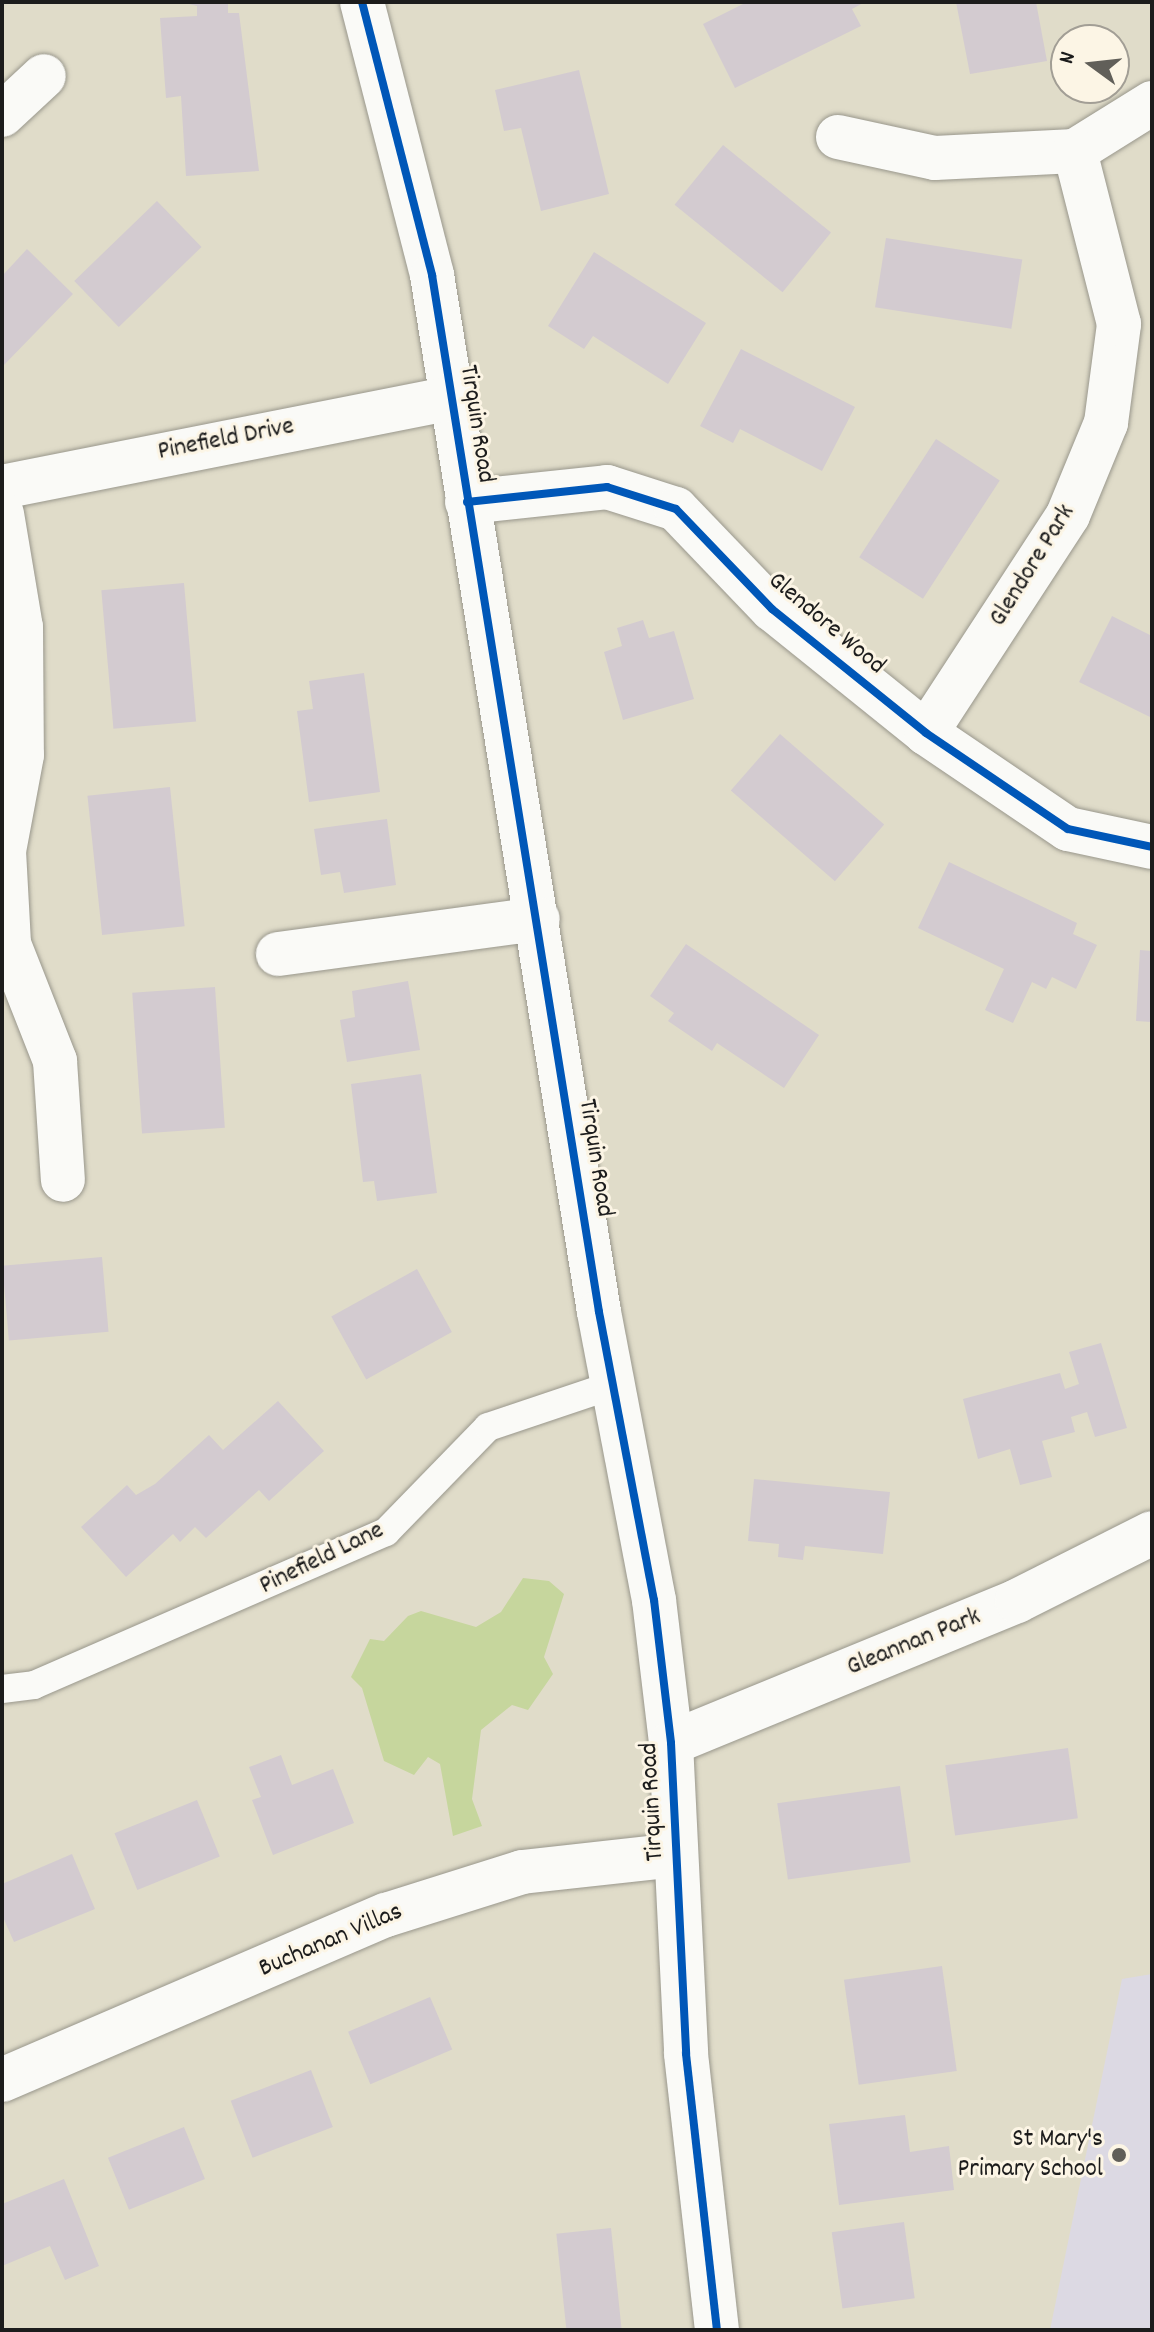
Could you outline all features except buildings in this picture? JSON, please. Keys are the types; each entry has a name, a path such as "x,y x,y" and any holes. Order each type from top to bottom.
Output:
{"street":[{"name":"Tirquin Road","path":"362,2 410,172 452,398 613,1385 654,1600 671,1743 686,2054 717,2330"},
{"path":"2,115 44,76"},
{"path":"838,137 935,158 1075,151 1152,103"},
{"name":"Glendore Park","path":"926,733 1068,515 1106,423 1119,324 1075,151"},
{"name":"Pinefield Drive","path":"2,487 452,398"},
{"name":"Glendore Wood","path":"467,502 607,487 676,509 772,609 926,733 1068,829 1152,847"},
{"path":"2,514 21,627 22,755 4,851 9,944 55,1061 63,1180"},
{"path":"278,954 538,919"},
{"name":"Gleannan Park","path":"671,1743 1017,1601 1152,1533"},
{"name":"Buchanan Villas","path":"2,2080 386,1915 522,1872 675,1855"}],"lane":[{"name":"Pinefield Lane","path":"2,1689 34,1685 386,1532 488,1427 613,1385"}],"shaded area":[{"name":"St Mary's Primary School","path":"1152,1974 1152,2330 1050,2330 1122,1979"}],"green space":[{"path":"523,1578 549,1581 564,1594 544,1657 553,1674 528,1710 512,1705 481,1730 472,1799 482,1826 453,1836 440,1764 428,1757 414,1775 384,1761 362,1688 351,1677 370,1639 384,1641 408,1616 421,1611 476,1627 501,1612"}],"cycle path":[{"path":"362,2 432,275 599,1312 654,1600 671,1743 686,2054 717,2330"},
{"path":"467,502 607,487 676,509 772,609 926,733 1068,829 1152,847"}],"place":[{"name":"St Mary's Primary School","path":"1119,2155"}]}
